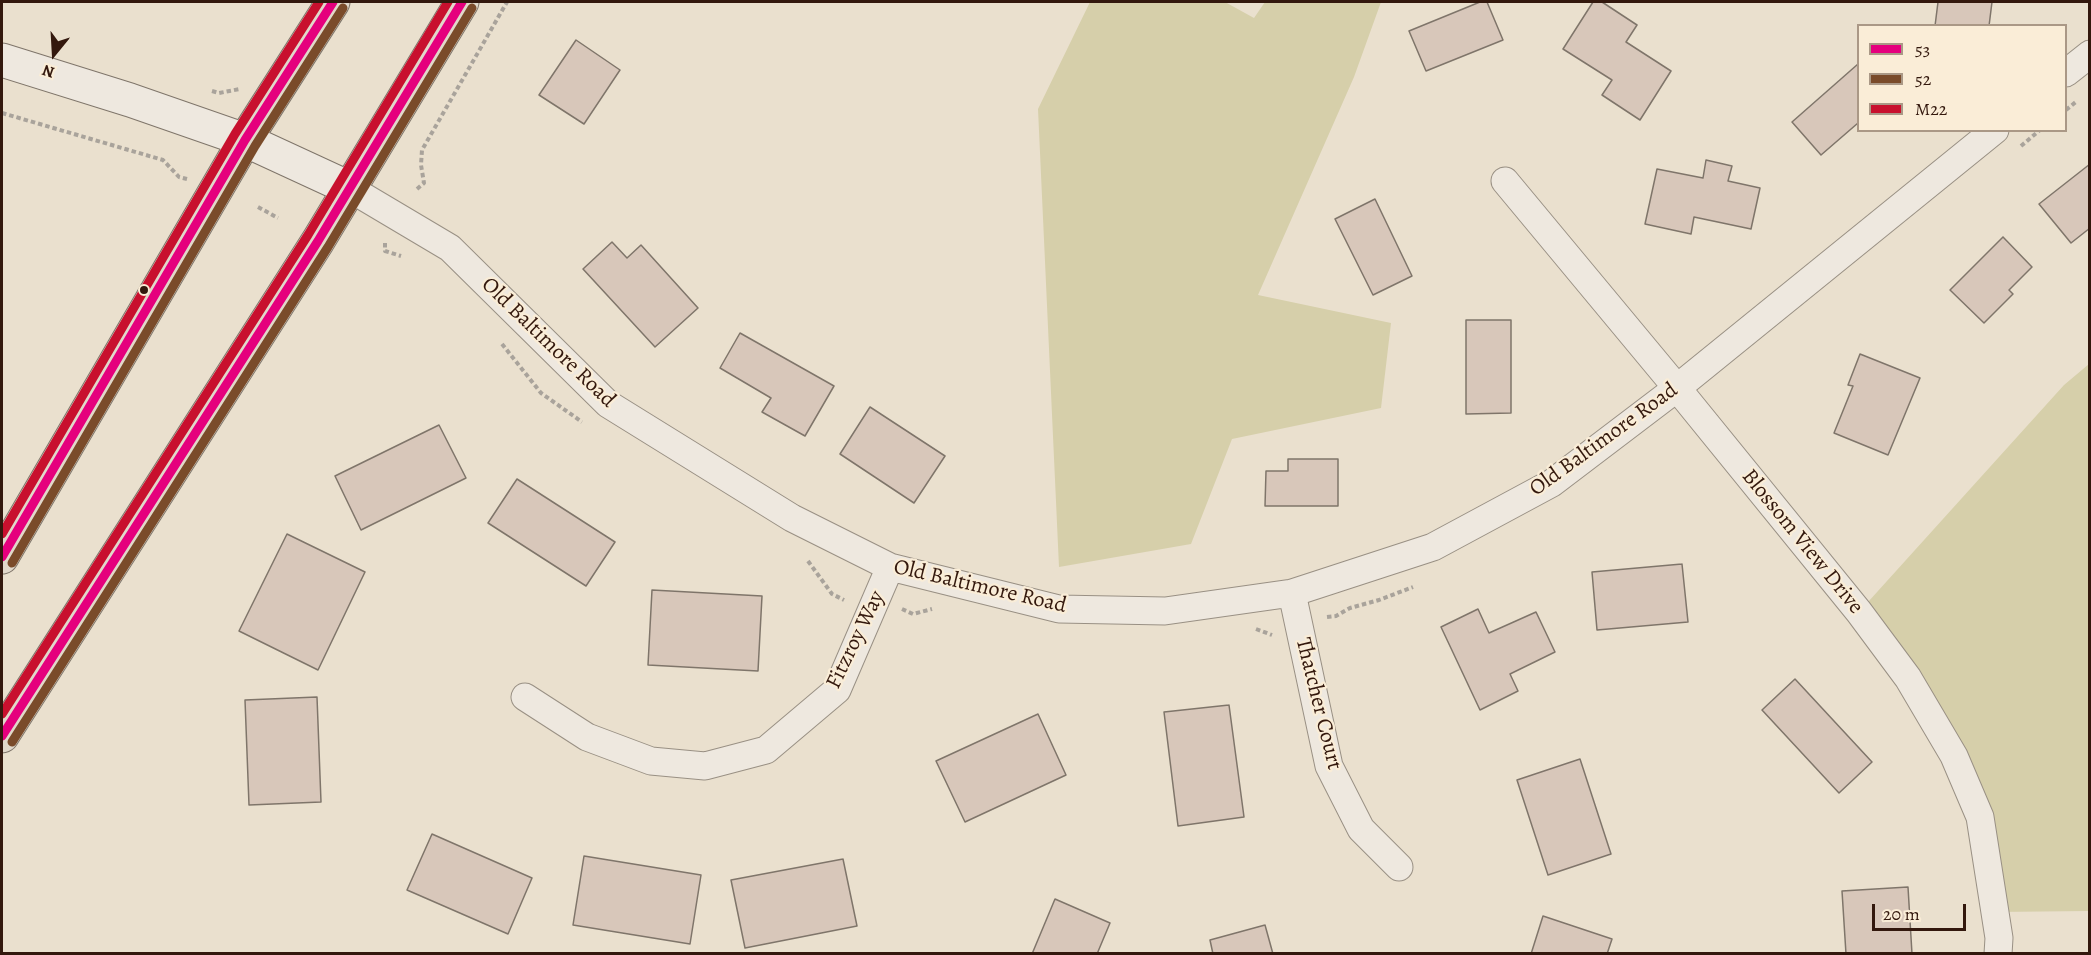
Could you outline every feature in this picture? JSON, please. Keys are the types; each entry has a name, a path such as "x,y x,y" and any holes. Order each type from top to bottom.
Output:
{"main road":[{"path":"2,557 245,140 333,2"},
{"path":"2,736 318,241 462,2"}],"street":[{"path":"2067,72 2090,54"},
{"name":"Old Baltimore Road","path":"2,60 130,100 245,140 349,188 450,248 608,404 792,518 890,567 1059,609 1166,611 1292,593 1443,542 1552,483 1677,388 1993,132"},
{"name":"Blossom View Drive","path":"1504,181 1677,388 1859,612 1908,678 1954,756 1980,817 2000,938 1998,954"},
{"name":"Fitzroy Way","path":"525,697 587,737 651,761 705,766 766,750 837,690 890,567"},
{"name":"Thatcher Court","path":"1292,593 1329,766 1361,829 1399,867"}],"path":[{"path":"417,189 424,183 421,165 422,150 507,2"},
{"path":"2,113 163,159 179,177 187,179"},
{"path":"2013,152 2038,132"},
{"path":"258,207 278,218"},
{"path":"384,242 385,251 403,256"},
{"path":"496,336 541,393 589,426"},
{"path":"801,554 837,598 850,602 856,589 913,614 936,609"},
{"path":"1252,628 1272,635 1298,624 1336,616 1350,608 1417,586"}],"shaded area":[{"path":"1090,2 1225,2 1254,18 1265,2 1381,2 1354,77 1258,295 1391,323 1381,408 1232,439 1191,544 1059,567 1038,109"},
{"path":"2089,364 2089,911 1996,912 1980,817 1859,612 2064,385"}],"building":[{"path":"1480,2 1487,2 1503,40 1426,71 1409,31"},
{"path":"1593,2 1602,2 1637,25 1626,42 1671,71 1640,120 1602,95 1612,80 1563,49"},
{"path":"1938,2 1992,2 1989,24 1935,24"},
{"path":"576,40 620,70 584,124 539,95"},
{"path":"1857,65 1857,124 1821,155 1792,122"},
{"path":"1706,160 1732,166 1728,181 1760,188 1751,229 1694,217 1691,234 1645,224 1657,169 1703,178"},
{"path":"2090,164 2090,228 2071,243 2039,204"},
{"path":"1375,199 1412,276 1373,295 1335,219"},
{"path":"2003,237 2032,267 2009,290 2013,294 1984,323 1950,290"},
{"path":"612,242 627,258 641,245 698,308 655,347 583,269"},
{"path":"1466,320 1511,320 1511,413 1466,414"},
{"path":"740,333 834,386 805,436 762,412 771,398 720,368"},
{"path":"1860,354 1920,378 1888,455 1834,433 1853,386 1848,385"},
{"path":"870,407 945,456 914,503 840,454"},
{"path":"439,425 466,478 361,530 335,476"},
{"path":"1288,459 1338,459 1338,506 1265,506 1266,471 1288,471"},
{"path":"517,479 615,542 586,586 488,523"},
{"path":"287,534 365,572 318,670 239,631"},
{"path":"1682,564 1688,622 1597,630 1592,572"},
{"path":"652,590 762,596 758,671 648,665"},
{"path":"1478,609 1489,633 1536,612 1555,652 1510,674 1518,691 1480,710 1441,627"},
{"path":"1795,679 1872,762 1839,793 1762,710"},
{"path":"317,697 321,802 249,805 245,700"},
{"path":"1229,705 1244,817 1178,826 1164,712"},
{"path":"1038,714 1066,775 965,822 936,761"},
{"path":"1580,759 1611,854 1548,875 1517,780"},
{"path":"432,834 532,878 508,934 407,890"},
{"path":"584,856 701,875 690,944 573,925"},
{"path":"843,859 857,926 745,948 731,880"},
{"path":"1908,887 1912,954 1846,954 1842,891"},
{"path":"1055,899 1110,923 1097,954 1032,954"},
{"path":"1543,916 1612,939 1607,954 1531,954"},
{"path":"1265,925 1273,954 1213,954 1210,940"}],"transit line":[{"name":"M22","path":"2,534 235,134 319,2"},
{"name":"53","path":"2,557 245,140 333,2"},
{"name":"M22","path":"2,714 308,235 448,2"},
{"name":"53","path":"2,736 318,241 462,2"},
{"name":"52","path":"12,563 255,146 343,8"},
{"name":"52","path":"12,742 328,247 472,8"}]}
